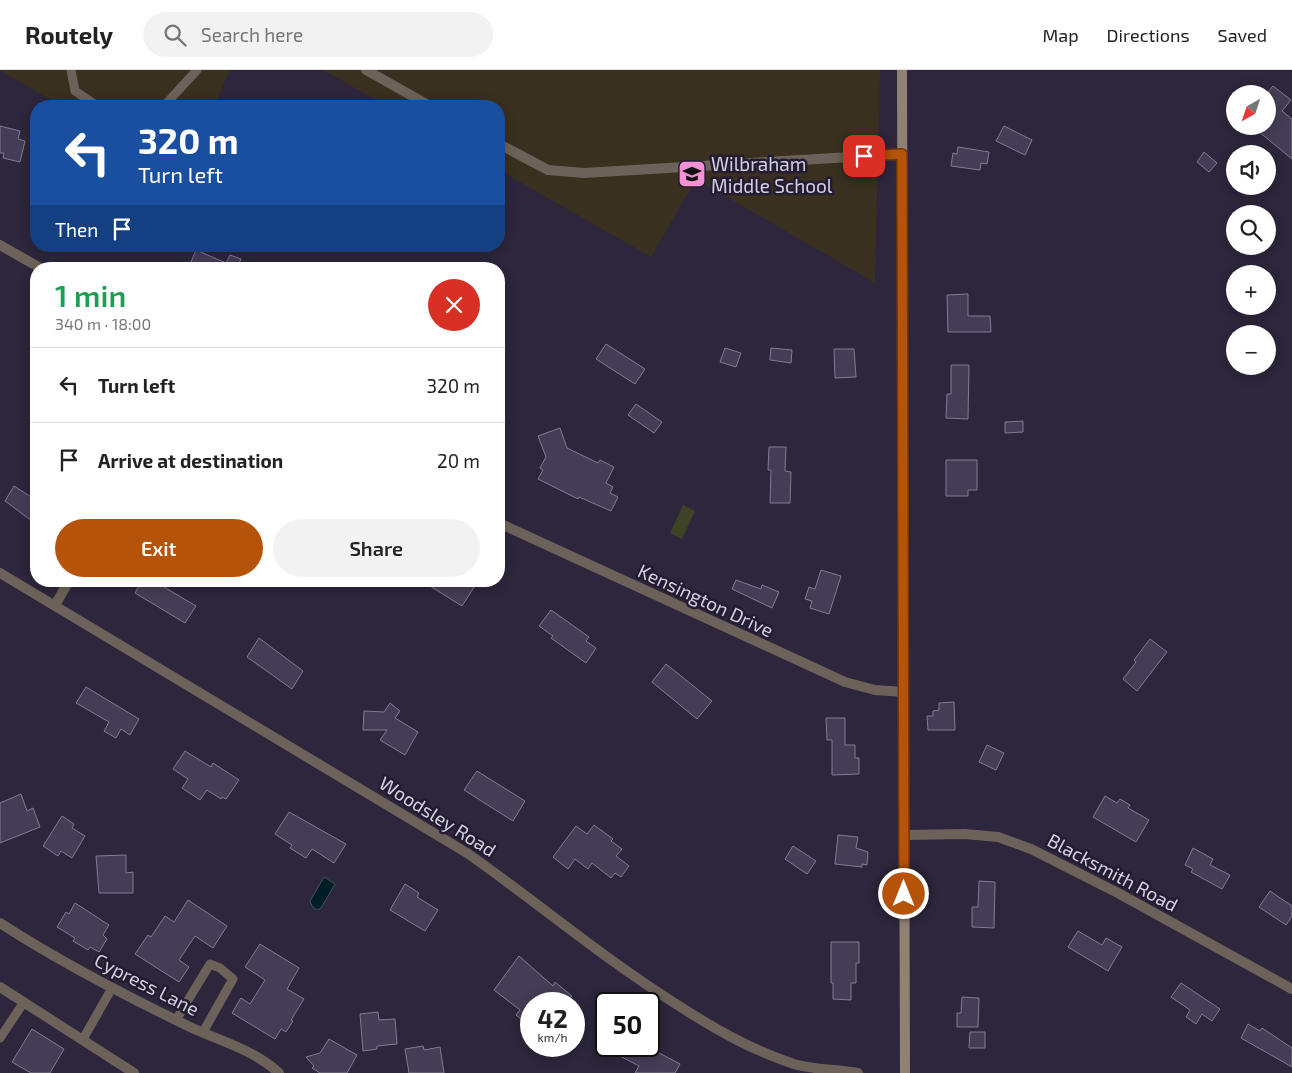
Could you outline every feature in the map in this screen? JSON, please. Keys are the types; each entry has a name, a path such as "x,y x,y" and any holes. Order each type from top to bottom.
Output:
{"main road":[{"path":"902,70 905,1073"}],"street":[{"path":"366,70 419,100"},
{"path":"505,147 548,170 584,173 902,154"},
{"path":"0,245 30,262"},
{"name":"Kensington Drive","path":"505,525 844,682 876,690 904,692"},
{"name":"Woodsley Road","path":"0,573 227,710 371,793 467,853 530,898 616,965 714,1029 758,1051 796,1064 858,1073"},
{"path":"55,605 66,587"},
{"name":"Blacksmith Road","path":"904,834 965,834 998,837 1031,849 1118,893 1292,989"},
{"name":"Cypress Lane","path":"0,923 36,946 112,988 176,1020 252,1053 279,1073"},
{"path":"0,987 134,1073"}],"lane":[{"path":"71,70 75,91 88,100"},
{"path":"170,100 198,70"},
{"path":"176,1020 210,964 220,968 233,979 203,1032"},
{"path":"83,1039 112,988"},
{"path":"0,1038 24,1002"}],"shaded area":[{"path":"0,70 230,70 217,100 50,100"},
{"name":"Wilbraham Middle School","path":"323,70 880,70 875,283 696,179 651,257 505,173 505,100 376,100"}],"green space":[{"path":"683,505 695,511 682,539 670,533"}],"water":[{"path":"324,877 335,884 321,908 317,910 310,901"}],"building":[{"path":"1276,88 1291,100 1282,111 1292,119 1292,159 1263,135 1276,135"},
{"path":"0,126 20,131 18,139 25,141 20,162 3,158 4,153 0,153"},
{"path":"1004,126 1032,140 1025,155 996,141"},
{"path":"958,147 989,152 987,164 981,163 980,170 951,166 953,153 957,154"},
{"path":"1204,152 1217,163 1209,172 1197,162"},
{"path":"195,252 201,252 224,262 191,262"},
{"path":"230,255 241,259 240,262 226,262"},
{"path":"968,294 968,316 990,316 991,332 948,332 947,295"},
{"path":"606,344 645,369 635,384 596,359"},
{"path":"725,348 741,353 736,367 720,362"},
{"path":"771,348 792,350 791,363 770,360"},
{"path":"834,349 854,349 856,377 835,378"},
{"path":"951,365 969,365 968,419 946,418 947,394 951,394"},
{"path":"636,404 662,422 654,433 628,415"},
{"path":"1023,421 1023,432 1005,433 1005,422"},
{"path":"560,428 567,448 598,463 600,460 614,467 606,483 613,487 610,493 618,497 611,511 579,497 578,499 538,479 543,470 540,468 546,457 538,436"},
{"path":"769,447 786,447 785,471 791,472 790,503 770,503 771,470 768,470"},
{"path":"946,460 977,460 977,490 968,490 968,496 946,496"},
{"path":"14,486 30,496 30,520 5,501"},
{"path":"821,570 841,576 829,614 810,608 812,601 805,599 809,587 815,589"},
{"path":"736,580 761,589 762,585 779,592 772,608 732,589"},
{"path":"138,587 164,587 196,606 185,623 135,593"},
{"path":"432,587 474,587 462,606"},
{"path":"551,610 589,637 586,641 596,648 586,663 551,638 553,636 539,626"},
{"path":"259,638 303,671 292,689 247,657"},
{"path":"1150,639 1167,652 1137,691 1123,679 1136,662 1134,660"},
{"path":"666,664 712,701 697,719 652,682"},
{"path":"86,687 139,719 130,735 121,729 116,738 104,731 109,722 76,703"},
{"path":"954,702 955,730 928,730 927,716 933,716 933,711 939,710 939,703"},
{"path":"390,703 400,711 395,718 418,732 405,755 380,740 387,730 363,730 364,711 384,712"},
{"path":"826,718 845,718 845,745 855,745 855,758 859,758 859,774 832,775 832,740 827,740"},
{"path":"987,745 1004,753 996,770 979,762"},
{"path":"185,751 211,767 213,763 239,780 226,799 222,797 221,799 207,790 200,800 182,788 188,779 173,769"},
{"path":"477,771 525,801 513,821 464,790"},
{"path":"21,794 27,811 33,808 40,827 0,843 0,803"},
{"path":"1105,796 1117,803 1120,799 1130,805 1128,808 1149,820 1136,842 1093,817"},
{"path":"289,812 346,844 334,863 312,849 306,858 290,848 292,845 275,834"},
{"path":"62,816 74,824 72,828 85,836 72,858 61,851 58,856 43,846"},
{"path":"594,825 613,839 611,841 622,849 616,856 629,866 621,877 615,873 611,878 592,863 588,869 575,859 568,869 553,857 576,826 587,834"},
{"path":"838,835 858,837 856,848 868,852 867,865 862,864 862,867 835,864"},
{"path":"793,846 816,861 807,874 785,859"},
{"path":"1193,848 1213,859 1210,865 1230,875 1222,889 1191,872 1193,869 1185,865"},
{"path":"126,855 126,873 133,872 133,893 99,893 96,856"},
{"path":"979,881 995,882 994,928 972,927 972,907 978,907"},
{"path":"405,884 419,893 417,897 438,910 425,931 390,910"},
{"path":"1270,891 1292,906 1292,916 1286,925 1259,907"},
{"path":"188,900 227,926 213,948 195,936 179,960 189,967 179,982 135,954 148,935 151,937 165,916 174,922"},
{"path":"75,903 109,925 103,935 107,939 99,952 90,947 88,950 73,941 75,938 57,927 66,912 69,914"},
{"path":"1078,931 1102,945 1106,938 1122,947 1108,971 1068,947"},
{"path":"831,942 859,942 859,963 856,963 856,983 851,983 851,1000 833,999"},
{"path":"260,944 299,968 287,989 304,999 286,1032 281,1029 275,1039 232,1013 241,998 250,1004 265,980 245,967"},
{"path":"519,956 553,986 555,982 567,992 520,992 520,1010 494,990"},
{"path":"1181,983 1220,1009 1212,1021 1202,1014 1196,1024 1186,1017 1190,1010 1171,997"},
{"path":"962,997 979,998 978,1027 957,1027 957,1013 961,1013"},
{"path":"520,1010 520,1018 516,1015"},
{"path":"378,1012 379,1020 395,1019 397,1044 377,1046 377,1049 363,1051 360,1014"},
{"path":"1248,1024 1260,1031 1262,1028 1292,1048 1292,1067 1241,1038"},
{"path":"32,1029 64,1049 50,1073 31,1073 12,1062"},
{"path":"970,1032 985,1032 985,1048 969,1048"},
{"path":"329,1039 357,1055 347,1073 320,1073 312,1068 314,1066 306,1057 320,1053"},
{"path":"423,1046 424,1050 440,1047 444,1073 409,1073 405,1049"},
{"path":"660,1053 680,1064 675,1073 635,1073 639,1066 622,1057 660,1057"}],"place":[{"name":"Wilbraham Middle School","path":"692,174"}],"route":[{"path":"864,156 902,154 904,894"}]}
